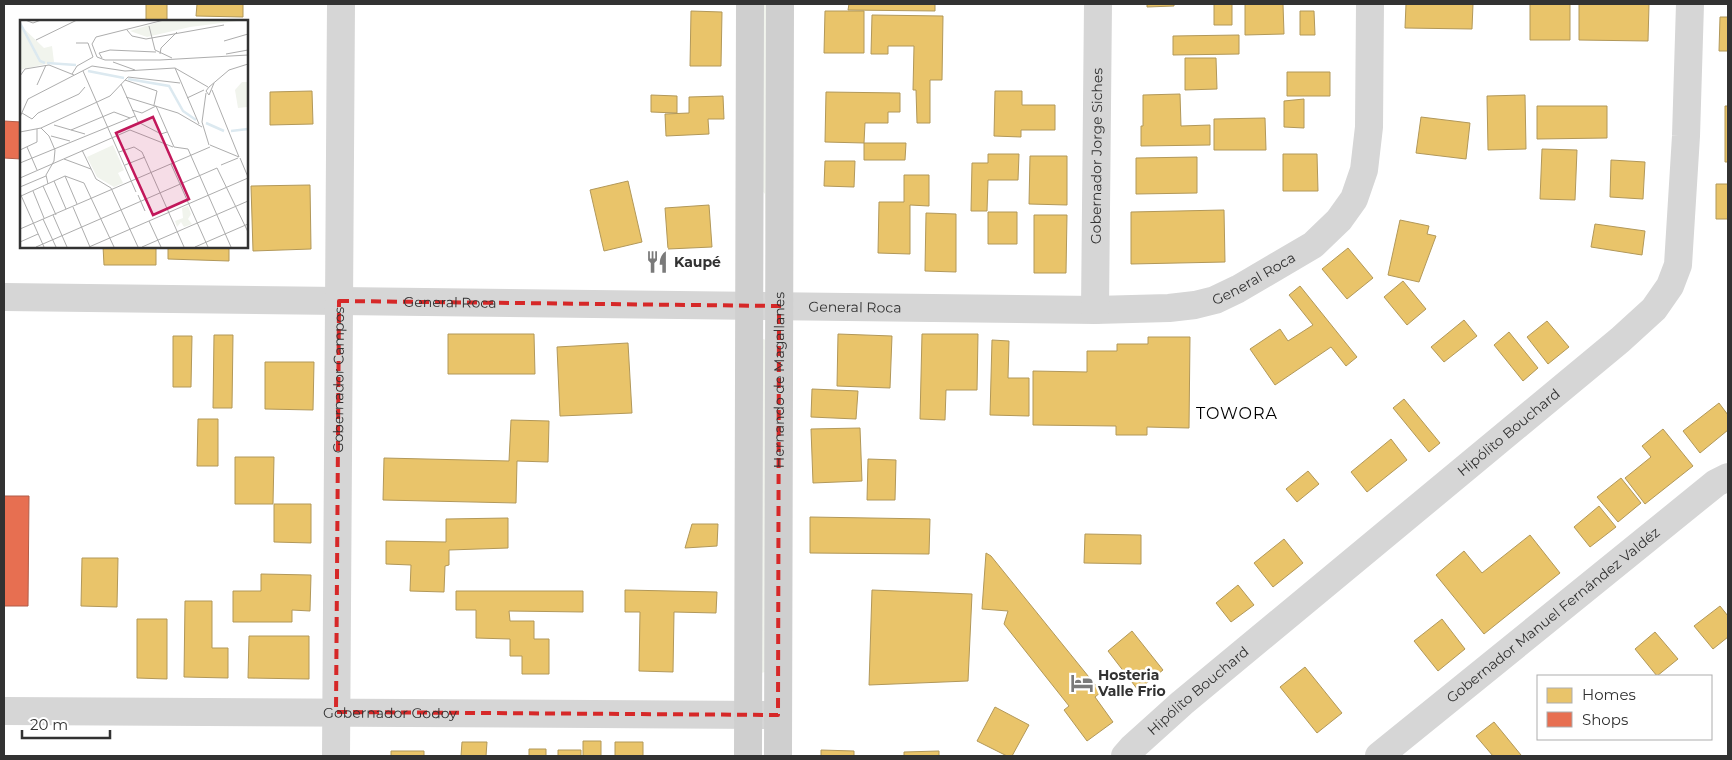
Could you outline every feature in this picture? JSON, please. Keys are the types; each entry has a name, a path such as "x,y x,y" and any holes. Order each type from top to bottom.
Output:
{"main road":[{"path":"748,756 750,4"},
{"name":"Hernando de Magallanes","path":"778,756 780,4"}],"street":[{"name":"Gobernador Campos","path":"336,756 341,4"},
{"name":"Gobernador Jorge Siches","path":"1096,310 1098,4"},
{"name":"General Roca","path":"4,297 1096,310 1169,308 1195,305 1215,300 1238,290 1312,245 1340,220 1354,199 1364,170 1369,127 1370,4"},
{"name":"Hipólito Bouchard","path":"1125,756 1182,703 1620,340 1654,309 1670,286 1678,265 1686,136 1690,4"},
{"name":"Gobernador Manuel Fernández Valdéz","path":"1379,756 1716,482 1728,477"},
{"name":"Gobernador Godoy","path":"4,710 778,715"}],"highlighted area":[{"path":"339,301 779,306 778,715 336,712"}],"shaded area":[{"path":"762,4 767,4 766,253 765,194 761,189"},
{"path":"763,339 766,340 765,672 761,673"}],"building: Homes":[{"path":"146,4 167,4 167,20 146,20"},
{"path":"197,4 243,4 243,17 196,16"},
{"path":"849,4 935,4 935,11 848,10"},
{"path":"1147,4 1174,4 1174,6 1147,7"},
{"path":"1214,4 1232,4 1232,25 1214,25"},
{"path":"1245,4 1283,4 1284,34 1245,35"},
{"path":"1406,4 1473,4 1472,29 1405,28"},
{"path":"1530,4 1570,4 1570,40 1530,40"},
{"path":"1579,4 1649,4 1648,41 1579,40"},
{"path":"691,11 722,12 721,66 690,66"},
{"path":"825,11 864,11 864,53 824,53"},
{"path":"1300,11 1314,11 1315,35 1300,35"},
{"path":"872,15 943,16 942,80 930,80 930,123 917,123 916,90 913,90 914,46 888,46 888,54 871,54"},
{"path":"1720,17 1728,17 1728,51 1719,51"},
{"path":"1239,35 1239,54 1173,55 1173,36"},
{"path":"1185,58 1216,58 1217,89 1185,90"},
{"path":"1287,72 1330,72 1330,96 1287,96"},
{"path":"312,91 313,124 270,125 270,92"},
{"path":"995,91 1022,91 1022,105 1055,105 1055,130 1021,130 1021,137 994,136"},
{"path":"826,92 900,93 900,112 888,112 888,123 865,123 864,143 825,142"},
{"path":"1180,94 1181,126 1210,125 1210,145 1141,146 1143,95"},
{"path":"651,95 677,96 677,113 651,112"},
{"path":"1525,95 1526,149 1488,150 1487,96"},
{"path":"723,96 724,119 708,119 709,134 666,136 665,114 689,113 689,97"},
{"path":"1304,99 1304,128 1284,127 1284,101"},
{"path":"1537,106 1607,106 1607,138 1537,139"},
{"path":"1725,106 1728,106 1728,162 1725,162"},
{"path":"1421,117 1470,123 1466,159 1416,153"},
{"path":"1265,118 1266,150 1214,150 1214,119"},
{"path":"864,143 906,143 905,160 864,160"},
{"path":"1542,149 1577,150 1575,200 1540,199"},
{"path":"988,154 1019,154 1018,180 988,180 987,211 971,211 972,163 988,163"},
{"path":"1283,154 1317,154 1318,191 1283,191"},
{"path":"1030,156 1067,156 1067,205 1029,204"},
{"path":"1197,157 1197,193 1136,194 1136,158"},
{"path":"1611,160 1645,162 1643,199 1610,197"},
{"path":"825,161 855,161 854,187 824,186"},
{"path":"904,175 929,175 929,206 910,205 910,254 878,253 879,202 904,202"},
{"path":"628,181 642,242 604,251 590,190"},
{"path":"1716,184 1728,184 1728,219 1716,219"},
{"path":"310,185 311,249 253,251 251,186"},
{"path":"709,205 712,247 668,249 665,208"},
{"path":"1224,210 1225,262 1131,264 1131,212"},
{"path":"988,212 1017,212 1017,244 988,244"},
{"path":"926,213 956,214 956,272 925,271"},
{"path":"1034,215 1067,215 1066,273 1034,273"},
{"path":"1400,220 1429,226 1427,234 1436,236 1419,282 1388,275"},
{"path":"1595,224 1645,231 1642,255 1591,247"},
{"path":"103,248 156,248 156,265 104,265"},
{"path":"168,248 229,248 229,261 168,259"},
{"path":"1348,248 1373,278 1347,299 1322,269"},
{"path":"1403,281 1426,309 1407,325 1384,297"},
{"path":"1300,286 1357,357 1346,366 1331,347 1275,385 1250,349 1280,329 1288,341 1313,325 1289,295"},
{"path":"1464,320 1477,336 1444,362 1431,347"},
{"path":"1547,321 1569,347 1548,364 1527,337"},
{"path":"1509,332 1538,368 1523,381 1494,345"},
{"path":"448,334 534,334 535,374 448,374"},
{"path":"838,334 892,336 890,388 837,386"},
{"path":"922,334 978,334 977,390 946,390 945,420 920,419"},
{"path":"214,335 233,335 232,408 213,408"},
{"path":"173,336 192,336 191,387 173,387"},
{"path":"1148,337 1190,337 1189,428 1147,427 1147,435 1116,435 1116,426 1033,425 1033,371 1087,372 1087,351 1117,351 1117,344 1148,344"},
{"path":"992,340 1009,341 1008,378 1029,378 1029,416 990,415"},
{"path":"628,343 632,413 560,416 557,347"},
{"path":"265,362 314,362 313,410 265,409"},
{"path":"812,389 858,391 856,419 811,417"},
{"path":"1404,399 1440,443 1429,452 1393,408"},
{"path":"1719,403 1728,415 1728,430 1700,453 1683,431"},
{"path":"198,419 218,419 218,466 197,466"},
{"path":"511,420 549,421 548,462 517,461 516,503 383,500 384,458 509,461"},
{"path":"860,428 862,481 813,483 811,429"},
{"path":"1663,429 1693,466 1645,504 1625,478 1651,457 1642,446"},
{"path":"1391,439 1407,460 1367,492 1351,472"},
{"path":"235,457 274,457 273,504 235,504"},
{"path":"868,459 896,460 895,500 867,500"},
{"path":"1308,471 1319,484 1297,502 1286,489"},
{"path":"1621,478 1641,503 1618,522 1597,497"},
{"path":"274,504 311,504 311,543 274,542"},
{"path":"1599,506 1616,527 1590,547 1574,527"},
{"path":"810,517 930,519 929,554 810,553"},
{"path":"508,518 508,548 449,550 449,565 445,566 444,592 410,591 411,565 386,564 386,541 446,542 446,519"},
{"path":"692,524 718,524 717,546 685,548"},
{"path":"1085,534 1141,535 1141,564 1084,563"},
{"path":"1530,535 1560,573 1484,634 1436,575 1464,551 1482,573"},
{"path":"1284,539 1303,563 1273,587 1254,563"},
{"path":"986,553 991,556 1101,692 1095,697 1113,722 1087,741 1064,710 1069,706 1004,624 1008,611 982,609"},
{"path":"82,558 118,558 117,607 81,606"},
{"path":"261,574 311,575 310,611 292,610 292,622 233,622 233,591 261,591"},
{"path":"1238,585 1254,605 1231,622 1216,603"},
{"path":"625,590 717,592 716,613 674,612 673,672 639,671 640,612 625,612"},
{"path":"872,590 972,594 968,681 869,685"},
{"path":"456,591 583,591 583,612 509,611 510,621 534,621 534,639 549,639 549,674 522,674 522,656 510,656 510,639 476,638 476,610 456,610"},
{"path":"185,601 212,601 212,648 228,648 228,678 184,677"},
{"path":"1720,606 1728,616 1728,637 1713,649 1694,626"},
{"path":"137,619 167,619 167,679 137,678"},
{"path":"1442,619 1465,649 1438,671 1414,641"},
{"path":"1132,631 1163,670 1138,690 1108,651"},
{"path":"1655,632 1678,659 1656,675 1635,649"},
{"path":"249,636 309,636 309,679 248,678"},
{"path":"1305,667 1342,713 1317,733 1280,687"},
{"path":"995,707 1029,725 1012,756 1007,756 977,741"},
{"path":"1494,722 1521,755 1493,756 1476,736"},
{"path":"583,741 601,741 601,756 583,756"},
{"path":"462,742 487,742 486,756 461,756"},
{"path":"615,742 643,742 643,756 615,756"},
{"path":"529,749 546,749 546,756 529,756"},
{"path":"558,750 581,750 581,756 558,756"},
{"path":"821,750 854,751 854,756 821,756"},
{"path":"391,751 424,751 424,756 391,756"},
{"path":"939,751 939,756 904,756 904,752"}],"building: Shops":[{"path":"4,121 20,122 20,159 4,158"},
{"path":"4,496 29,496 28,606 4,606"}],"place":[{"name":"Kaupé","path":"657,262"},
{"name":"Hosteria Valle Frio","path":"1082,683"}],"district":[{"name":"TOWORA","path":"1237,413"}]}
